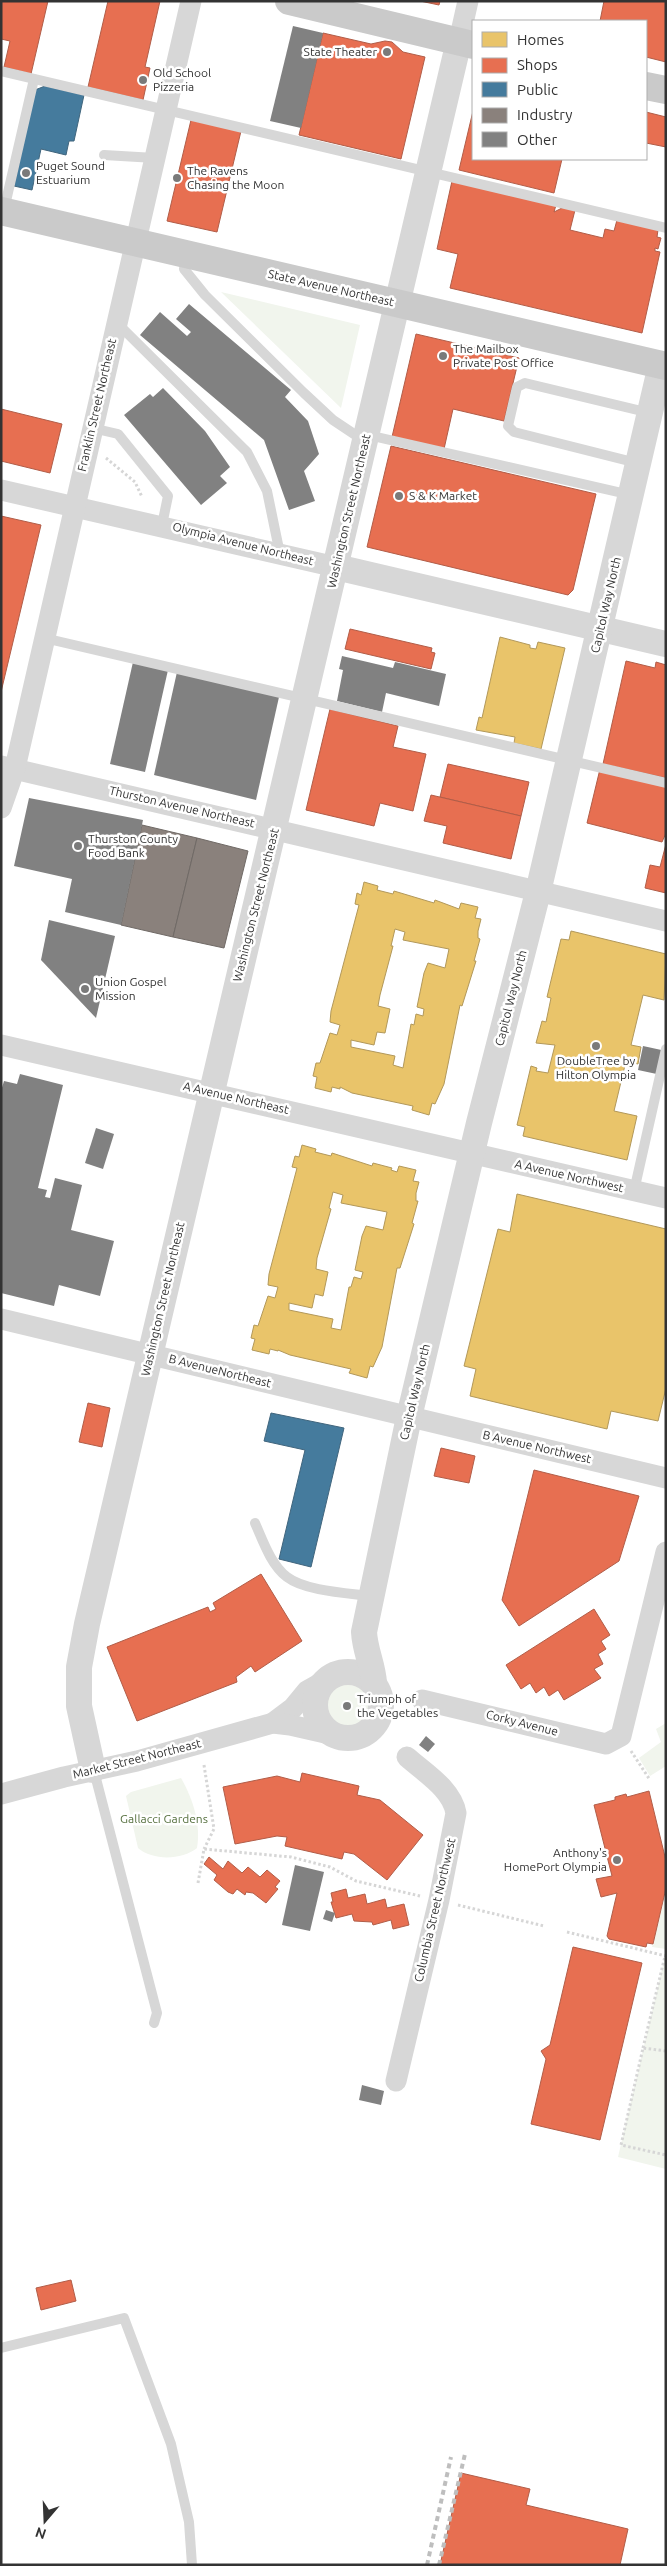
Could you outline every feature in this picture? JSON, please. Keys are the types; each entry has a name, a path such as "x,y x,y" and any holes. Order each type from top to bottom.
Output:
{"main road":[{"path":"289,1 328,6 466,43"},
{"path":"647,86 666,90"},
{"name":"State Avenue Northeast","path":"2,211 398,303 664,360"}],"street":[{"name":"Franklin Street Northeast","path":"1,808 8,767 44,638 117,324 164,110 191,1"},
{"path":"466,43 468,1"},
{"name":"Washington Street Northeast","path":"93,1770 79,1706 79,1667 107,1536 151,1355 210,1092 275,829 429,171 466,43"},
{"name":"Capitol Way North","path":"374,1683 373,1670 366,1655 364,1632 408,1417 471,1153 538,892 664,360"},
{"name":"Olympia Avenue Northeast","path":"1,490 162,525 666,644"},
{"name":"Thurston Avenue Northeast","path":"8,767 666,921"},
{"name":"A Avenue Northeast","path":"1,1045 471,1153"},
{"name":"A Avenue Northwest","path":"471,1153 666,1198"},
{"name":"B AvenueNortheast","path":"1,1319 408,1417"},
{"name":"B Avenue Northwest","path":"408,1417 666,1478"},
{"path":"621,1736 666,1552"},
{"name":"Capitol Way North","path":"324,1682 337,1662 352,1651 364,1632"},
{"path":"349,1671 358,1673 374,1683 382,1702 377,1723 370,1730 353,1738 334,1735 320,1724 316,1716 315,1698 324,1682 331,1676 349,1671"},
{"name":"Market Street Northeast","path":"273,1724 293,1708 307,1691 324,1682"},
{"name":"Corky Avenue","path":"422,1700 606,1744 621,1736"},
{"name":"Market Street Northeast","path":"1,1794 93,1770 137,1761 273,1724 290,1725 334,1735"},
{"name":"Columbia Street Northwest","path":"396,2081 440,1892 456,1813 455,1805 446,1791 407,1757"}],"lane":[{"path":"1,71 666,228"},
{"path":"2,211 34,79"},
{"path":"104,155 154,158"},
{"path":"186,254 184,269 205,295 333,420 366,438 632,496"},
{"path":"117,324 247,452 267,490 280,554"},
{"path":"640,463 514,432 508,426 517,388 526,383 650,413"},
{"path":"92,428 118,434 168,496 162,525"},
{"path":"44,638 666,783"},
{"path":"634,1191 666,1049"},
{"path":"255,1523 270,1556 288,1578 301,1584 372,1597"},
{"path":"93,1770 157,2014 154,2024"},
{"path":"1,2348 124,2318 170,2444 189,2522 192,2565"}],"path":[{"path":"106,458 135,482 142,497"},
{"path":"621,1736 650,1780"},
{"path":"198,1883 204,1849 214,1828 204,1765"},
{"path":"204,1849 291,1858 330,1867 356,1881 425,1897"},
{"path":"455,1904 544,1926"},
{"path":"567,1932 665,1956 621,2145 666,2155"},
{"path":"643,2048 666,2051"}],"green space":[{"path":"221,292 360,325 341,408"},
{"path":"348,1680 358,1682 366,1687 371,1695 373,1705 371,1715 366,1723 358,1728 348,1730 338,1728 330,1723 325,1715 323,1705 325,1695 330,1687 338,1682"},
{"path":"666,1723 666,1766 650,1776 639,1758 661,1742 656,1729"},
{"name":"Gallacci Gardens","path":"181,1778 195,1812 198,1830 197,1848 176,1857 159,1857 144,1852 138,1848 126,1796 131,1792"},
{"path":"666,1893 666,1949 652,1947"},
{"path":"666,1952 666,2169 618,2157"}],"building: Homes":[{"path":"500,637 530,645 530,648 536,649 538,642 565,648 541,749 514,743 515,737 476,730 479,717 482,718"},
{"path":"364,882 378,886 377,890 393,894 394,891 434,903 435,900 459,909 461,903 478,907 475,918 481,919 478,931 478,938 480,939 474,961 476,961 462,1006 460,1005 444,1084 435,1104 432,1103 429,1115 412,1110 413,1106 352,1093 340,1087 340,1089 332,1087 331,1092 315,1088 317,1077 313,1076 316,1063 320,1063 330,1033 337,1035 340,1025 330,1022 331,1011 359,905 355,904 357,893 361,895","holes":["395,929 405,932 403,940 449,949 445,968 428,963 424,973 417,1007 424,1009 423,1016 416,1014 414,1025 411,1024 403,1068 393,1065 395,1056 351,1047 351,1040 374,1045 377,1032 385,1033 390,1009 378,1006 380,995 393,946 391,946"]},
{"name":"DoubleTree by Hilton Olympia","path":"571,931 666,954 664,1000 643,995 631,1045 641,1047 638,1064 626,1061 614,1111 637,1116 627,1160 523,1136 525,1127 517,1125 531,1066 537,1068 536,1071 548,1073 555,1045 536,1043 542,1021 546,1022 551,998 547,997 561,939 569,940"},
{"path":"302,1145 316,1149 315,1152 331,1156 332,1153 372,1166 373,1163 392,1168 391,1170 397,1172 399,1166 416,1170 413,1181 419,1182 416,1193 416,1201 418,1201 412,1223 414,1224 400,1268 397,1268 382,1347 373,1367 370,1366 367,1378 349,1373 351,1369 290,1355 278,1350 270,1349 269,1354 252,1350 255,1339 251,1338 254,1325 258,1326 268,1296 275,1298 278,1287 268,1285 269,1274 297,1168 292,1167 295,1156 299,1157","holes":["333,1192 343,1195 341,1203 387,1212 383,1230 366,1226 362,1236 355,1270 363,1272 361,1279 354,1277 351,1287 349,1287 341,1330 331,1328 333,1319 289,1310 289,1303 312,1308 315,1294 323,1296 328,1272 316,1269 317,1258 331,1209 329,1208"]},
{"path":"517,1194 666,1229 666,1388 658,1421 611,1411 607,1429 470,1396 476,1369 464,1366 498,1229 510,1232"}],"building: Shops":[{"path":"1,1 48,1 31,74 4,67 10,41 1,39"},
{"path":"108,1 160,1 145,67 150,68 143,100 88,87"},
{"path":"420,1 440,1 439,5"},
{"path":"604,1 666,1 666,62 647,57 647,20 600,20"},
{"path":"323,33 371,44 385,41 392,42 403,52 425,57 401,159 299,135"},
{"path":"647,112 666,117 666,147 647,143"},
{"path":"472,115 472,160 562,160 554,193 459,170"},
{"path":"191,120 241,131 217,232 167,221"},
{"path":"452,181 556,205 554,212 564,207 575,210 570,230 603,238 605,229 614,231 617,220 658,230 657,237 661,238 658,249 655,248 655,251 660,252 642,333 450,288 458,254 437,249"},
{"path":"416,334 519,358 504,421 453,409 444,449 392,437"},
{"path":"1,409 62,424 50,473 1,461"},
{"path":"391,446 596,494 573,590 568,595 367,547"},
{"path":"1,516 41,525 1,692"},
{"path":"350,629 432,648 431,652 435,653 431,669 345,649"},
{"path":"626,661 655,668 656,662 666,665 666,778 603,764"},
{"path":"330,709 398,726 393,747 426,754 413,811 380,803 374,826 306,810"},
{"path":"448,764 529,782 521,816 440,797"},
{"path":"600,769 666,785 666,833 662,842 587,823"},
{"path":"431,795 521,816 511,859 443,843 447,826 424,821"},
{"path":"666,844 666,893 645,888 650,865 660,867"},
{"path":"88,1403 110,1408 102,1447 79,1442"},
{"path":"441,1448 475,1456 469,1483 434,1476"},
{"path":"534,1470 639,1496 619,1561 519,1626 502,1600"},
{"path":"261,1574 302,1641 255,1672 251,1666 236,1677 237,1682 137,1721 107,1647 208,1607 210,1612 216,1609 213,1603"},
{"path":"594,1609 610,1635 601,1641 606,1649 598,1654 603,1664 594,1669 601,1678 564,1700 558,1690 549,1696 544,1687 536,1693 530,1683 521,1689 506,1665"},
{"path":"302,1773 359,1786 357,1795 380,1800 423,1835 387,1880 354,1854 344,1852 342,1859 285,1846 287,1837 277,1836 235,1844 223,1787 277,1776 300,1782"},
{"path":"649,1791 666,1861 666,1888 653,1944 647,1943 646,1947 609,1939 607,1936 617,1893 601,1897 596,1879 612,1876 594,1805 615,1800 615,1797 626,1794 627,1797"},
{"path":"209,1857 223,1869 228,1861 242,1873 248,1867 260,1877 267,1870 280,1881 275,1887 278,1889 266,1903 253,1893 246,1892 245,1895 237,1889 233,1894 228,1892 214,1880 217,1875 204,1864"},
{"path":"346,1889 348,1898 365,1894 367,1904 385,1899 387,1908 404,1904 409,1925 393,1929 391,1920 373,1925 372,1922 354,1921 352,1914 336,1918 331,1902 333,1902 331,1893"},
{"path":"573,1947 642,1963 600,2140 531,2124 546,2059 541,2051 550,2045"},
{"path":"71,2280 76,2301 41,2310 36,2288"},
{"path":"461,2473 530,2489 526,2505 628,2529 620,2565 440,2565"}],"building: Public":[{"path":"45,86 84,95 74,141 69,141 66,155 41,149 32,190 14,186 35,90"},
{"path":"271,1413 344,1428 311,1567 279,1559 305,1450 264,1441"}],"building: Industry":[{"path":"142,825 197,838 173,937 121,925"},
{"path":"197,838 248,851 224,948 173,937"}],"building: Other":[{"path":"293,26 323,33 301,128 270,121"},
{"path":"189,304 291,390 285,397 308,421 319,454 304,471 315,501 289,510 264,440 140,335 160,312 187,336 191,332 176,319"},
{"path":"163,388 205,431 230,467 220,476 227,483 201,505 124,415 150,394 153,397"},
{"path":"342,656 393,668 395,662 446,674 439,706 386,693 382,712 337,701 343,670 339,669"},
{"path":"133,662 168,670 145,772 110,764"},
{"path":"177,672 279,697 256,800 154,775"},
{"name":"Thurston County Food Bank","path":"29,798 143,820 121,925 65,912 72,879 14,866"},
{"name":"Union Gospel Mission","path":"49,920 115,936 96,1018 41,960"},
{"path":"643,1046 666,1051 666,1076 638,1070"},
{"path":"20,1074 63,1085 38,1188 47,1190 45,1197 50,1198 55,1178 82,1185 71,1230 114,1241 100,1296 59,1285 54,1306 1,1293 1,1091 4,1081 17,1084"},
{"path":"96,1128 114,1134 103,1169 85,1163"},
{"path":"426,1736 435,1744 428,1752 419,1745"},
{"path":"295,1865 324,1872 310,1931 282,1925"},
{"path":"326,1910 335,1913 332,1922 323,1919"},
{"path":"362,2085 384,2091 381,2105 359,2100"}],"railway":[{"path":"439,2565 465,2454"},
{"path":"427,2565 451,2457"}],"place":[{"name":"State Theater","path":"387,52"},
{"name":"Old School Pizzeria","path":"143,80"},
{"name":"Puget Sound Estuarium","path":"26,173"},
{"name":"The Ravens Chasing the Moon","path":"177,178"},
{"name":"The Mailbox Private Post Office","path":"443,356"},
{"name":"S & K Market","path":"399,496"},
{"name":"Thurston County Food Bank","path":"78,846"},
{"name":"Union Gospel Mission","path":"85,989"},
{"name":"DoubleTree by Hilton Olympia","path":"596,1046"},
{"name":"Triumph of the Vegetables","path":"347,1706"},
{"name":"Anthony's HomePort Olympia","path":"617,1860"}]}
